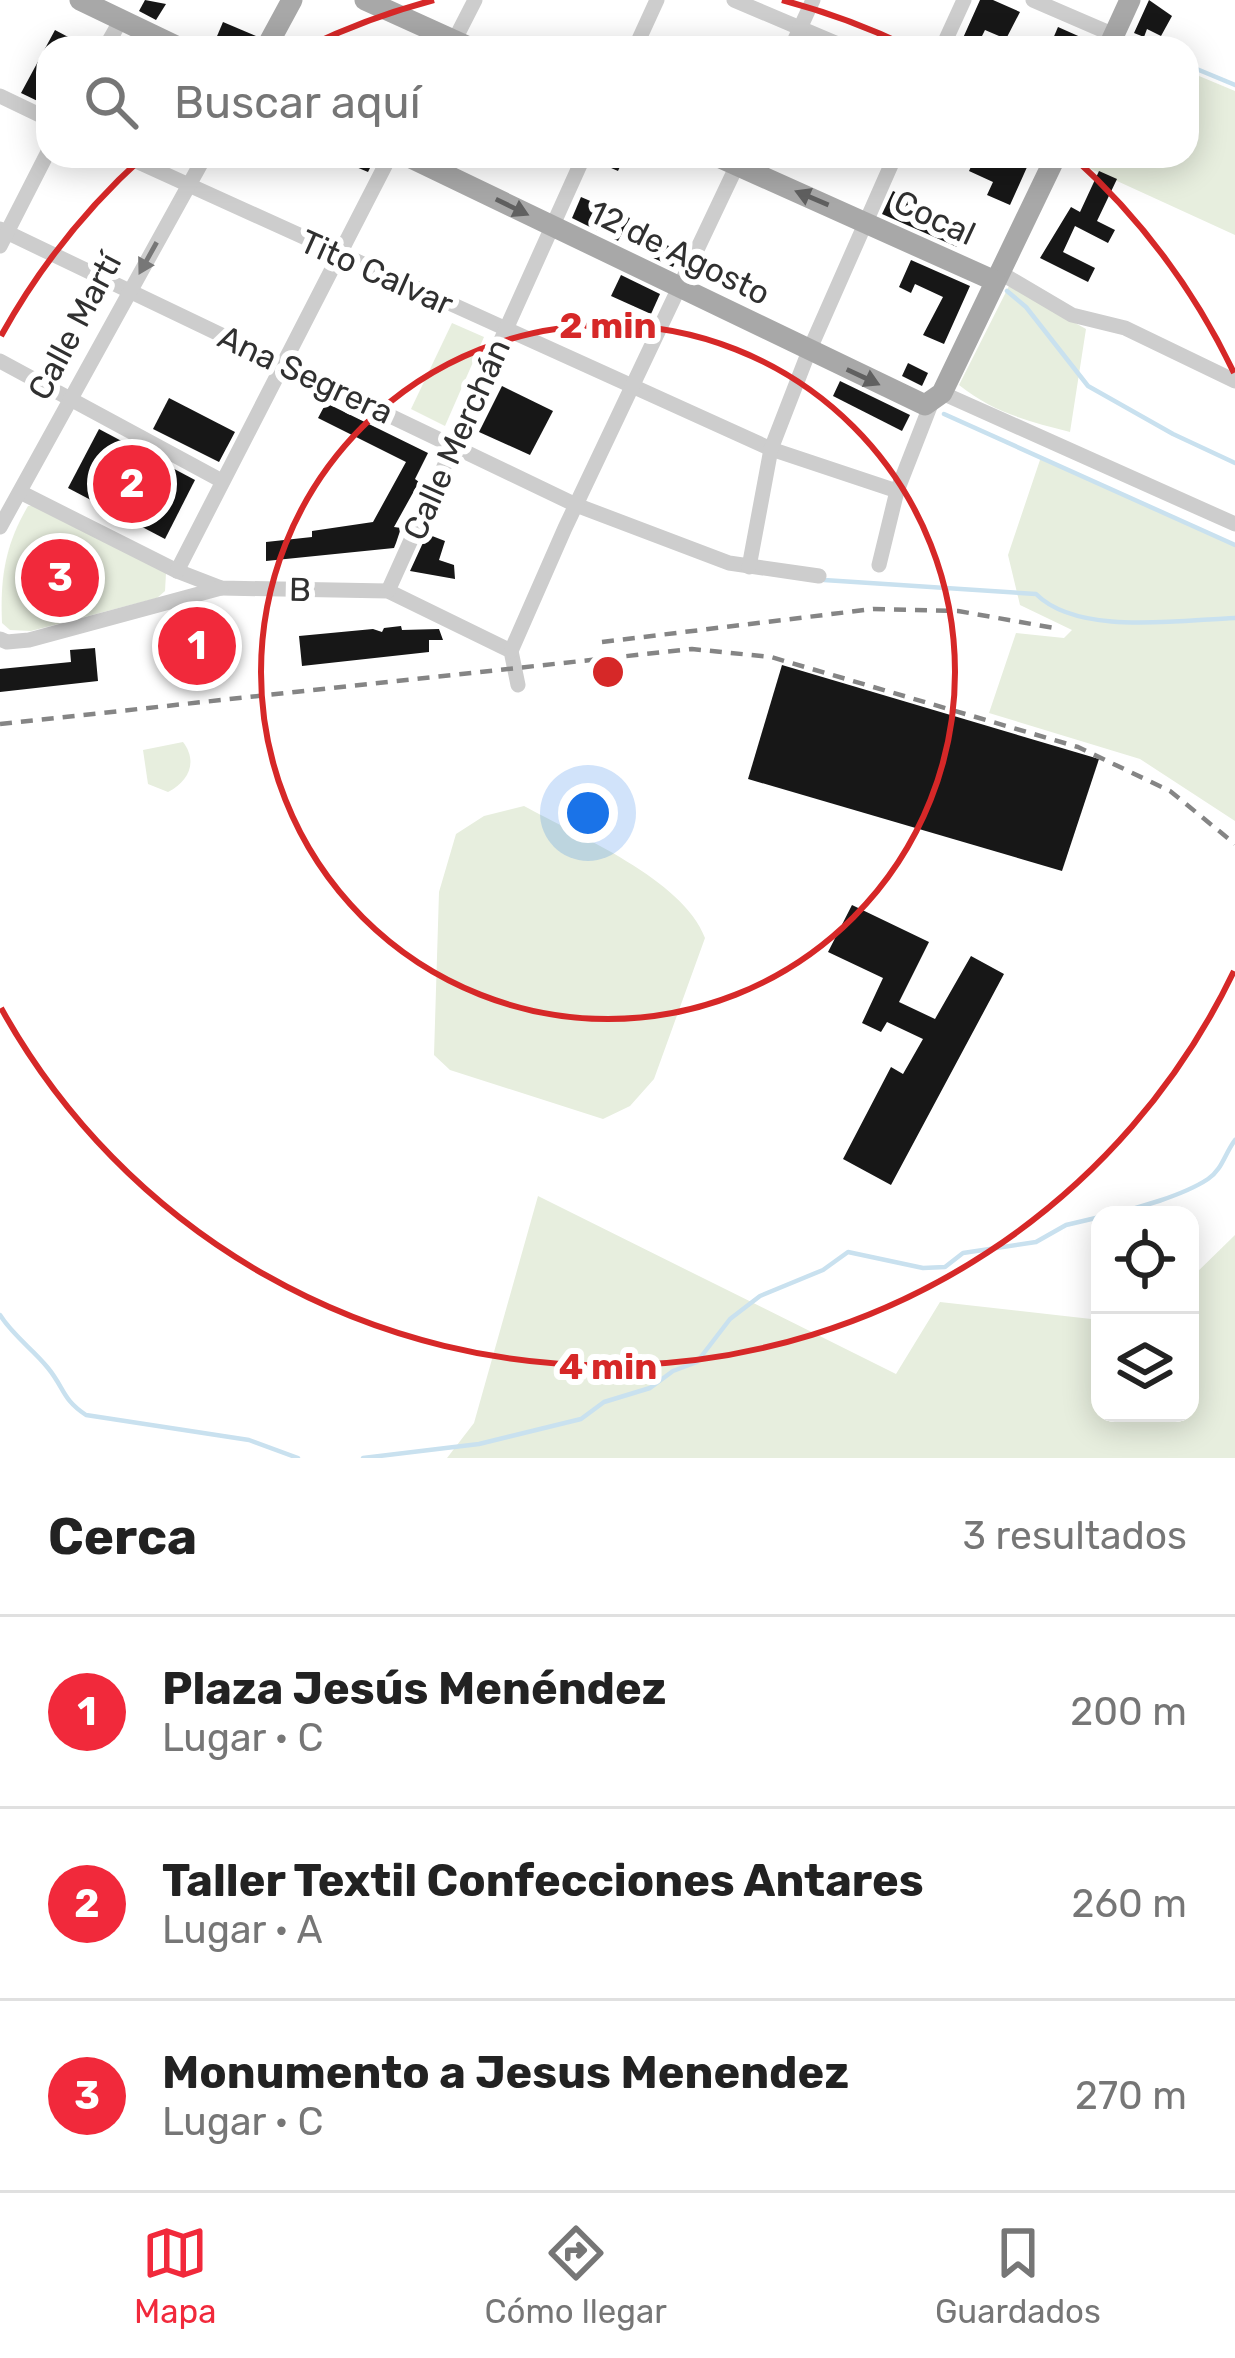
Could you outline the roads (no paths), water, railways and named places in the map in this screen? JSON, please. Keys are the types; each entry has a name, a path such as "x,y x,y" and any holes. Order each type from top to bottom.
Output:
{"main road":[{"path":"80,0 127,10 163,36"},
{"path":"272,36 292,0"},
{"path":"365,0 438,36"},
{"path":"1114,36 1130,0"},
{"name":"12 de Agosto","path":"432,168 809,351 933,401"},
{"name":"Cocal","path":"750,168 997,276"},
{"path":"933,401 1050,168"}],"street":[{"path":"462,36 475,0"},
{"path":"640,36 657,0"},
{"path":"734,0 817,36"},
{"path":"797,36 813,0"},
{"path":"948,36 964,0"},
{"path":"1034,0 1100,36"},
{"path":"112,36 127,10"},
{"path":"0,96 36,113"},
{"path":"2,236 39,168"},
{"name":"Tito Calvar","path":"150,168 771,449 897,491"},
{"name":"Calle Martí","path":"0,527 198,168"},
{"path":"177,571 384,168"},
{"name":"Calle Merchán","path":"388,591 579,168"},
{"path":"518,685 512,652 678,288 727,168"},
{"path":"749,567 771,449 890,168"},
{"name":"Ana Segrera","path":"2,236 129,291 636,531 749,567 818,576"},
{"name":"Cocal","path":"997,276 1072,315 1125,328 1235,381"},
{"path":"0,362 222,481"},
{"path":"879,565 897,491 933,401"},
{"name":"12 de Agosto","path":"933,401 1235,524"},
{"name":"B","path":"12,499 221,588 388,591 512,652"},
{"path":"0,638 29,640 221,588"}],"waterway":[{"path":"1199,70 1235,85"},
{"path":"1007,291 1026,307 1088,386 1235,463"},
{"path":"944,414 1235,545"},
{"path":"824,580 1036,594 1054,607 1103,621 1235,618"},
{"path":"1142,1206 1208,1179 1235,1140"},
{"path":"363,1458 479,1444 581,1419 604,1402 650,1388 673,1371 697,1362 730,1319 760,1296 823,1270 848,1252 923,1268 945,1267 963,1253 1036,1242 1066,1225 1091,1219"},
{"path":"0,1315 86,1415 249,1440 298,1458"}],"railway":[{"path":"602,642 873,609 958,611 1060,629"},
{"path":"0,724 692,649 771,657 1078,747 1170,791 1235,844"}],"place":[{"name":"Taller Textil Confecciones Antares","path":"132,484"},
{"name":"Monumento a Jesus Menendez","path":"60,578"},
{"name":"Plaza Jesús Menéndez","path":"197,646"}]}
